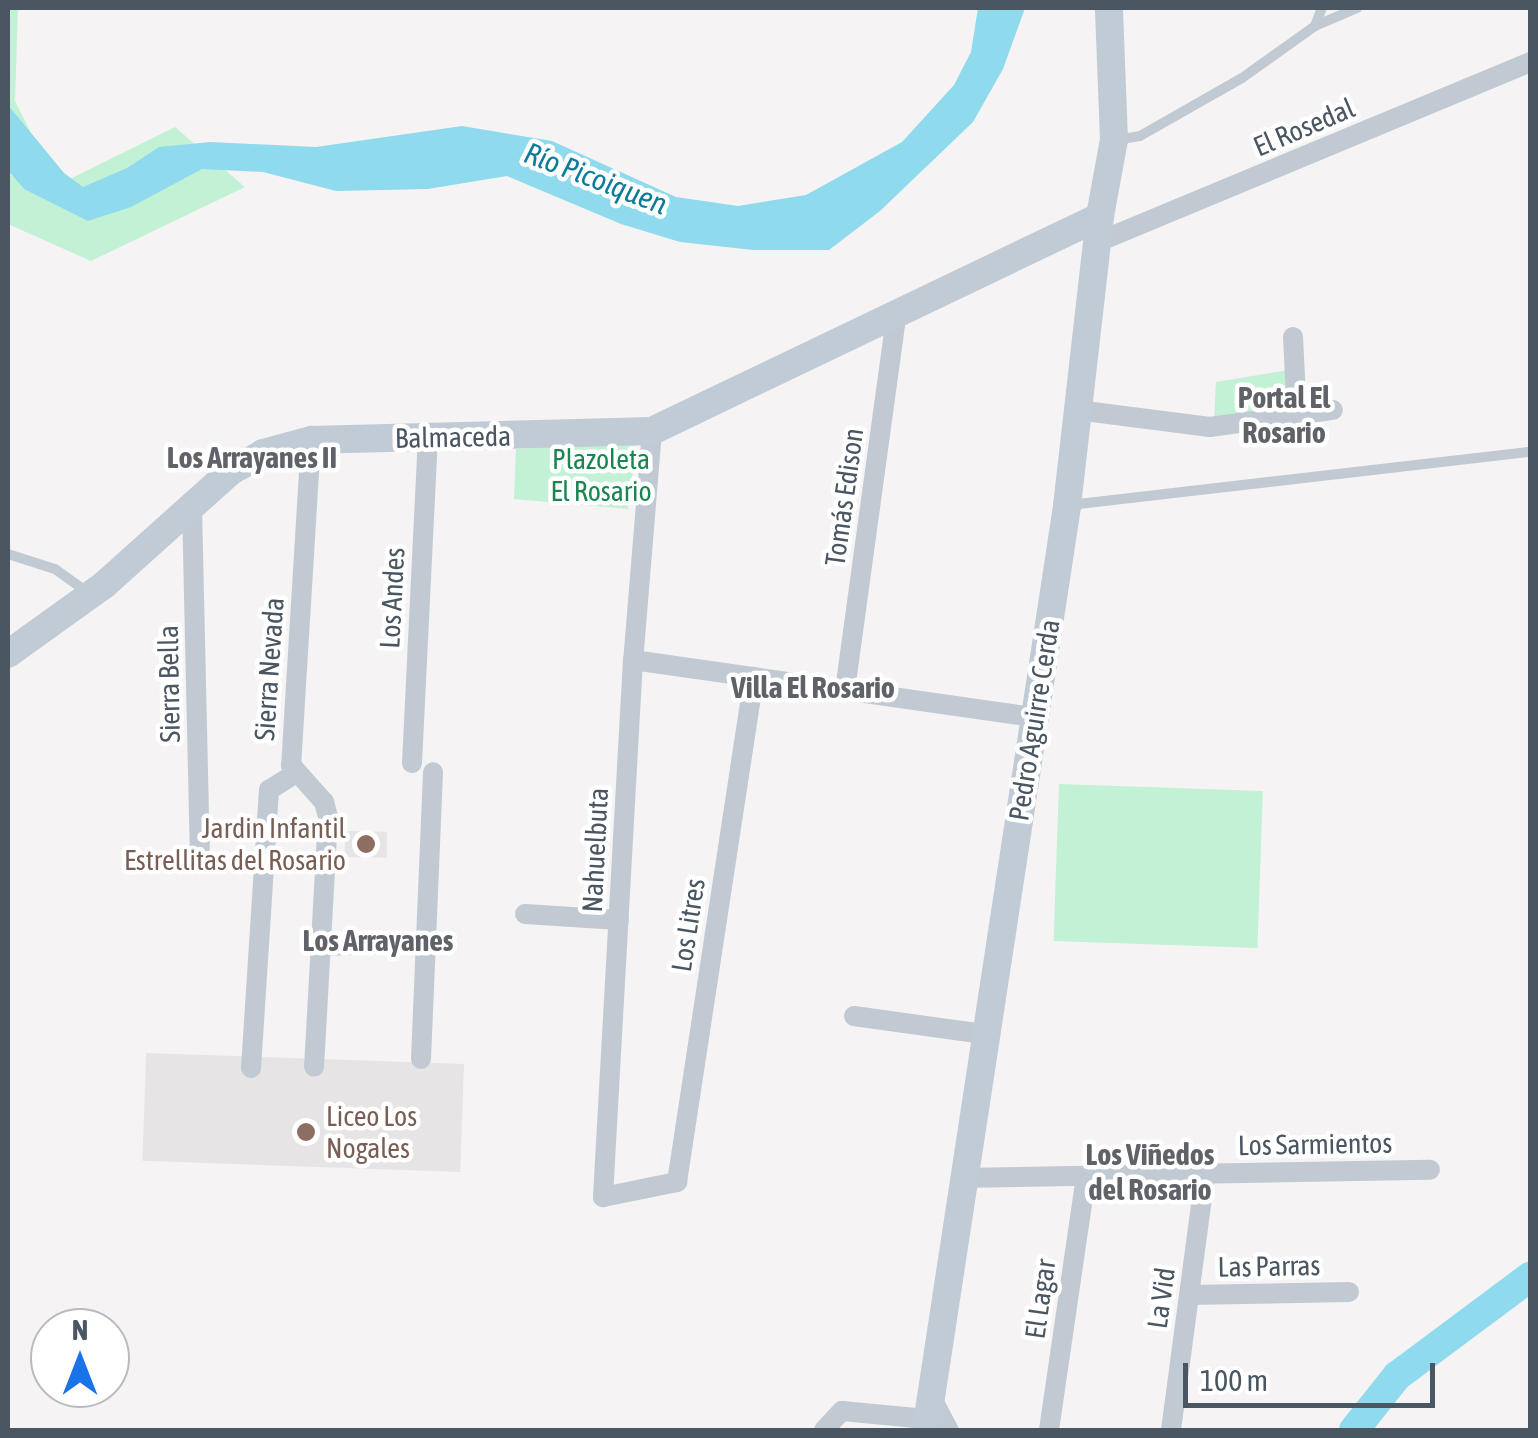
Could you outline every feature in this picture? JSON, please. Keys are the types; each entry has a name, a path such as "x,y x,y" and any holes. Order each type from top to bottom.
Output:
{"main road":[{"name":"Pedro Aguirre Cerda","path":"933,1419 961,1178 1067,506 1099,229 1114,140 1110,14"},
{"name":"Balmaceda","path":"8,654 90,595 247,462 311,440 652,431 897,312 1099,229"}],"street":[{"name":"El Rosedal","path":"1099,229 1530,62"},
{"name":"Tomás Edison","path":"845,690 897,312"},
{"path":"1292,336 1296,416"},
{"path":"1078,410 1210,427 1333,410"},
{"name":"Nahuelbuta","path":"652,431 634,660 603,1198 677,1182"},
{"name":"Los Andes","path":"412,763 428,436"},
{"name":"Sierra Nevada","path":"311,440 290,765 324,802 328,817 314,1067"},
{"name":"Sierra Bella","path":"192,507 200,859"},
{"path":"634,660 1035,718"},
{"name":"Los Litres","path":"677,1182 754,677"},
{"path":"421,1059 433,772"},
{"path":"251,1068 268,790 296,774"},
{"path":"525,914 619,920"},
{"path":"320,946 423,944"},
{"path":"854,1016 984,1034"},
{"name":"Los Sarmientos","path":"961,1178 1430,1170"},
{"name":"La Vid","path":"1171,1430 1206,1174"},
{"name":"El Lagar","path":"1049,1430 1086,1176"},
{"name":"Las Parras","path":"1189,1295 1349,1292"},
{"path":"824,1430 842,1411 865,1422 933,1419"}],"lane":[{"path":"1316,26 1322,8"},
{"path":"1114,140 1140,136 1242,78 1316,26 1357,8"},
{"path":"1067,506 1530,452"},
{"path":"8,554 55,569 90,595"}],"shaded area":[{"name":"Jardin Infantil Estrellitas del Rosario","path":"345,831 387,832 387,858 345,857"},
{"name":"Liceo Los Nogales","path":"146,1053 464,1064 460,1172 142,1161"}],"green space":[{"path":"8,8 18,8 15,101 42,155 70,179 175,127 245,187 91,261 8,224"},
{"path":"1288,370 1290,410 1214,419 1216,382"},
{"name":"Plazoleta El Rosario","path":"637,442 628,509 514,499 516,449"},
{"path":"1059,784 1263,791 1257,948 1054,941"}],"water":[{"name":"Río Picoiquen","path":"978,8 1025,8 1003,69 973,122 880,211 829,250 753,250 680,242 621,224 507,176 428,189 336,191 263,172 202,169 131,207 88,221 24,189 8,170 8,105 64,173 83,187 127,168 159,147 210,142 316,147 462,126 552,141 676,197 738,206 806,195 902,142 954,85 971,52"}],"waterway":[{"path":"1354,1430 1397,1376 1530,1277"}],"place":[{"name":"Jardin Infantil Estrellitas del Rosario","path":"366,844"},
{"name":"Liceo Los Nogales","path":"306,1132"}],"district":[{"name":"Portal El Rosario","path":"1284,414"},
{"name":"Los Arrayanes II","path":"252,457"},
{"name":"Villa El Rosario","path":"813,687"},
{"name":"Los Arrayanes","path":"378,940"},
{"name":"Los Viñedos del Rosario","path":"1150,1171"}]}
